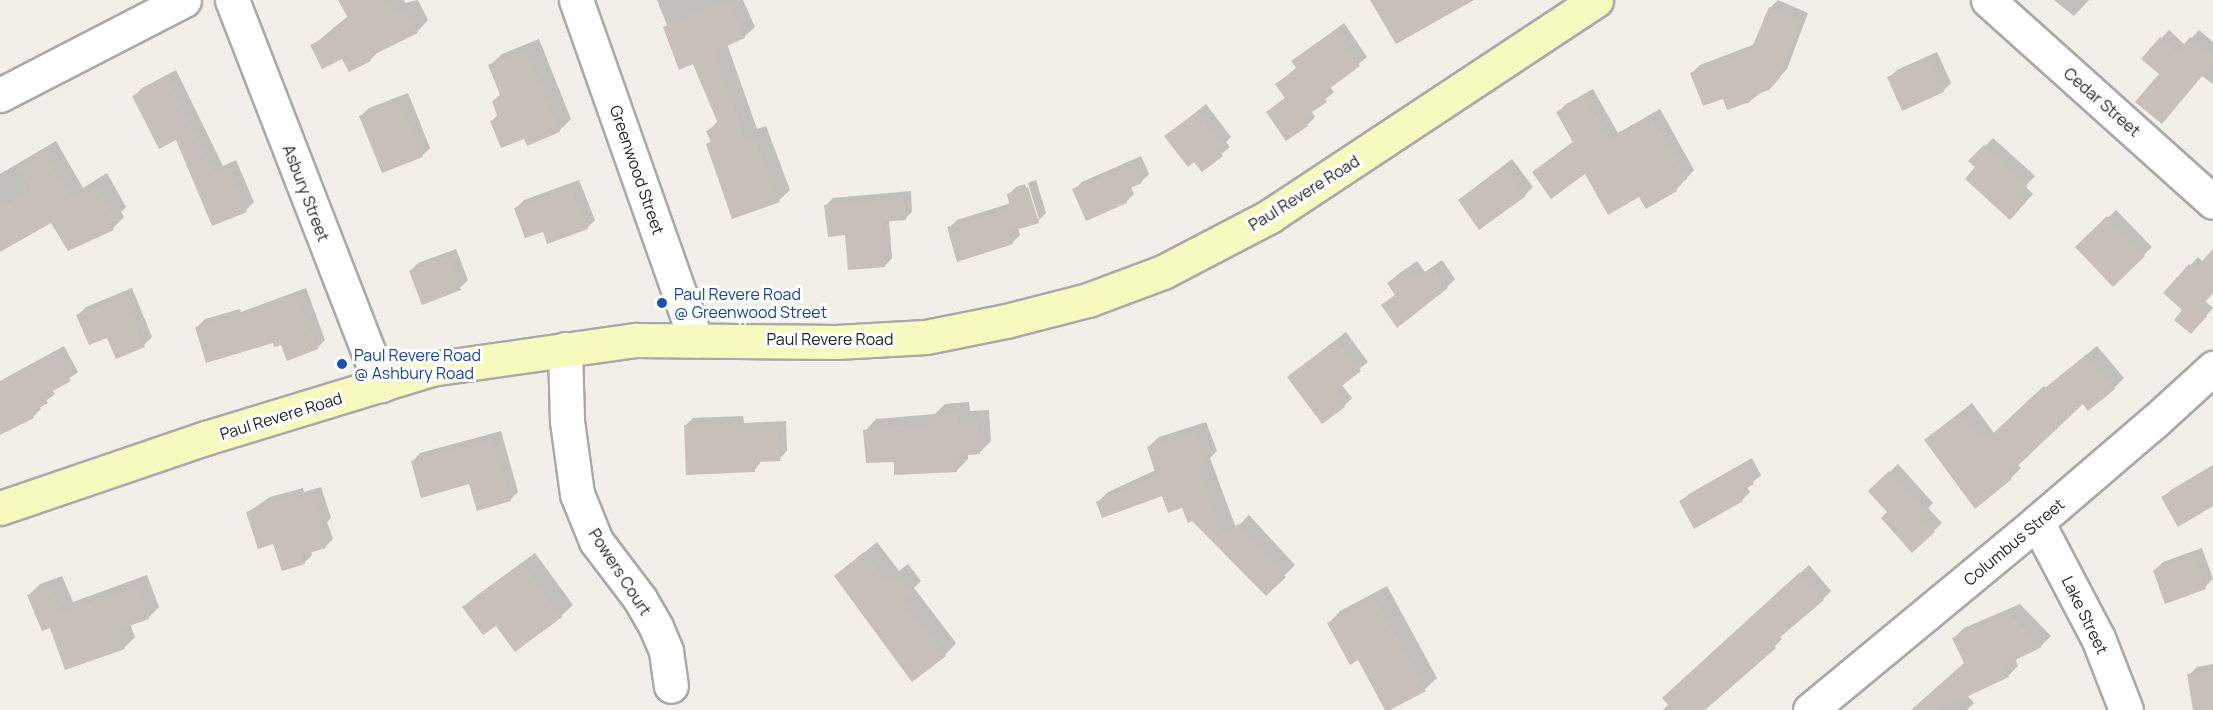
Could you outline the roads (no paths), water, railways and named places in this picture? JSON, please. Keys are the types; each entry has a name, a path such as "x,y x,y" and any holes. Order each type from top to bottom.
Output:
{"street":[{"path":"0,95 184,0"},
{"name":"Asbury Street","path":"232,0 381,385"},
{"name":"Greenwood Street","path":"576,0 696,340"},
{"name":"Paul Revere Road","path":"0,508 206,438 431,369 636,340 836,342 926,337 1006,321 1088,300 1163,272 1293,202 1596,0"},
{"name":"Cedar Street","path":"1990,1 2213,202"},
{"name":"Powers Court","path":"565,349 567,421 578,494 597,541 640,599 656,627 666,651 671,686"},
{"name":"Columbus Street","path":"1810,710 2037,522 2213,368"},
{"name":"Lake Street","path":"2037,522 2098,638 2126,710"}],"place":[{"name":"Paul Revere Road @ Greenwood Street","path":"662,303"},
{"name":"Paul Revere Road @ Ashbury Road","path":"342,364"}]}
